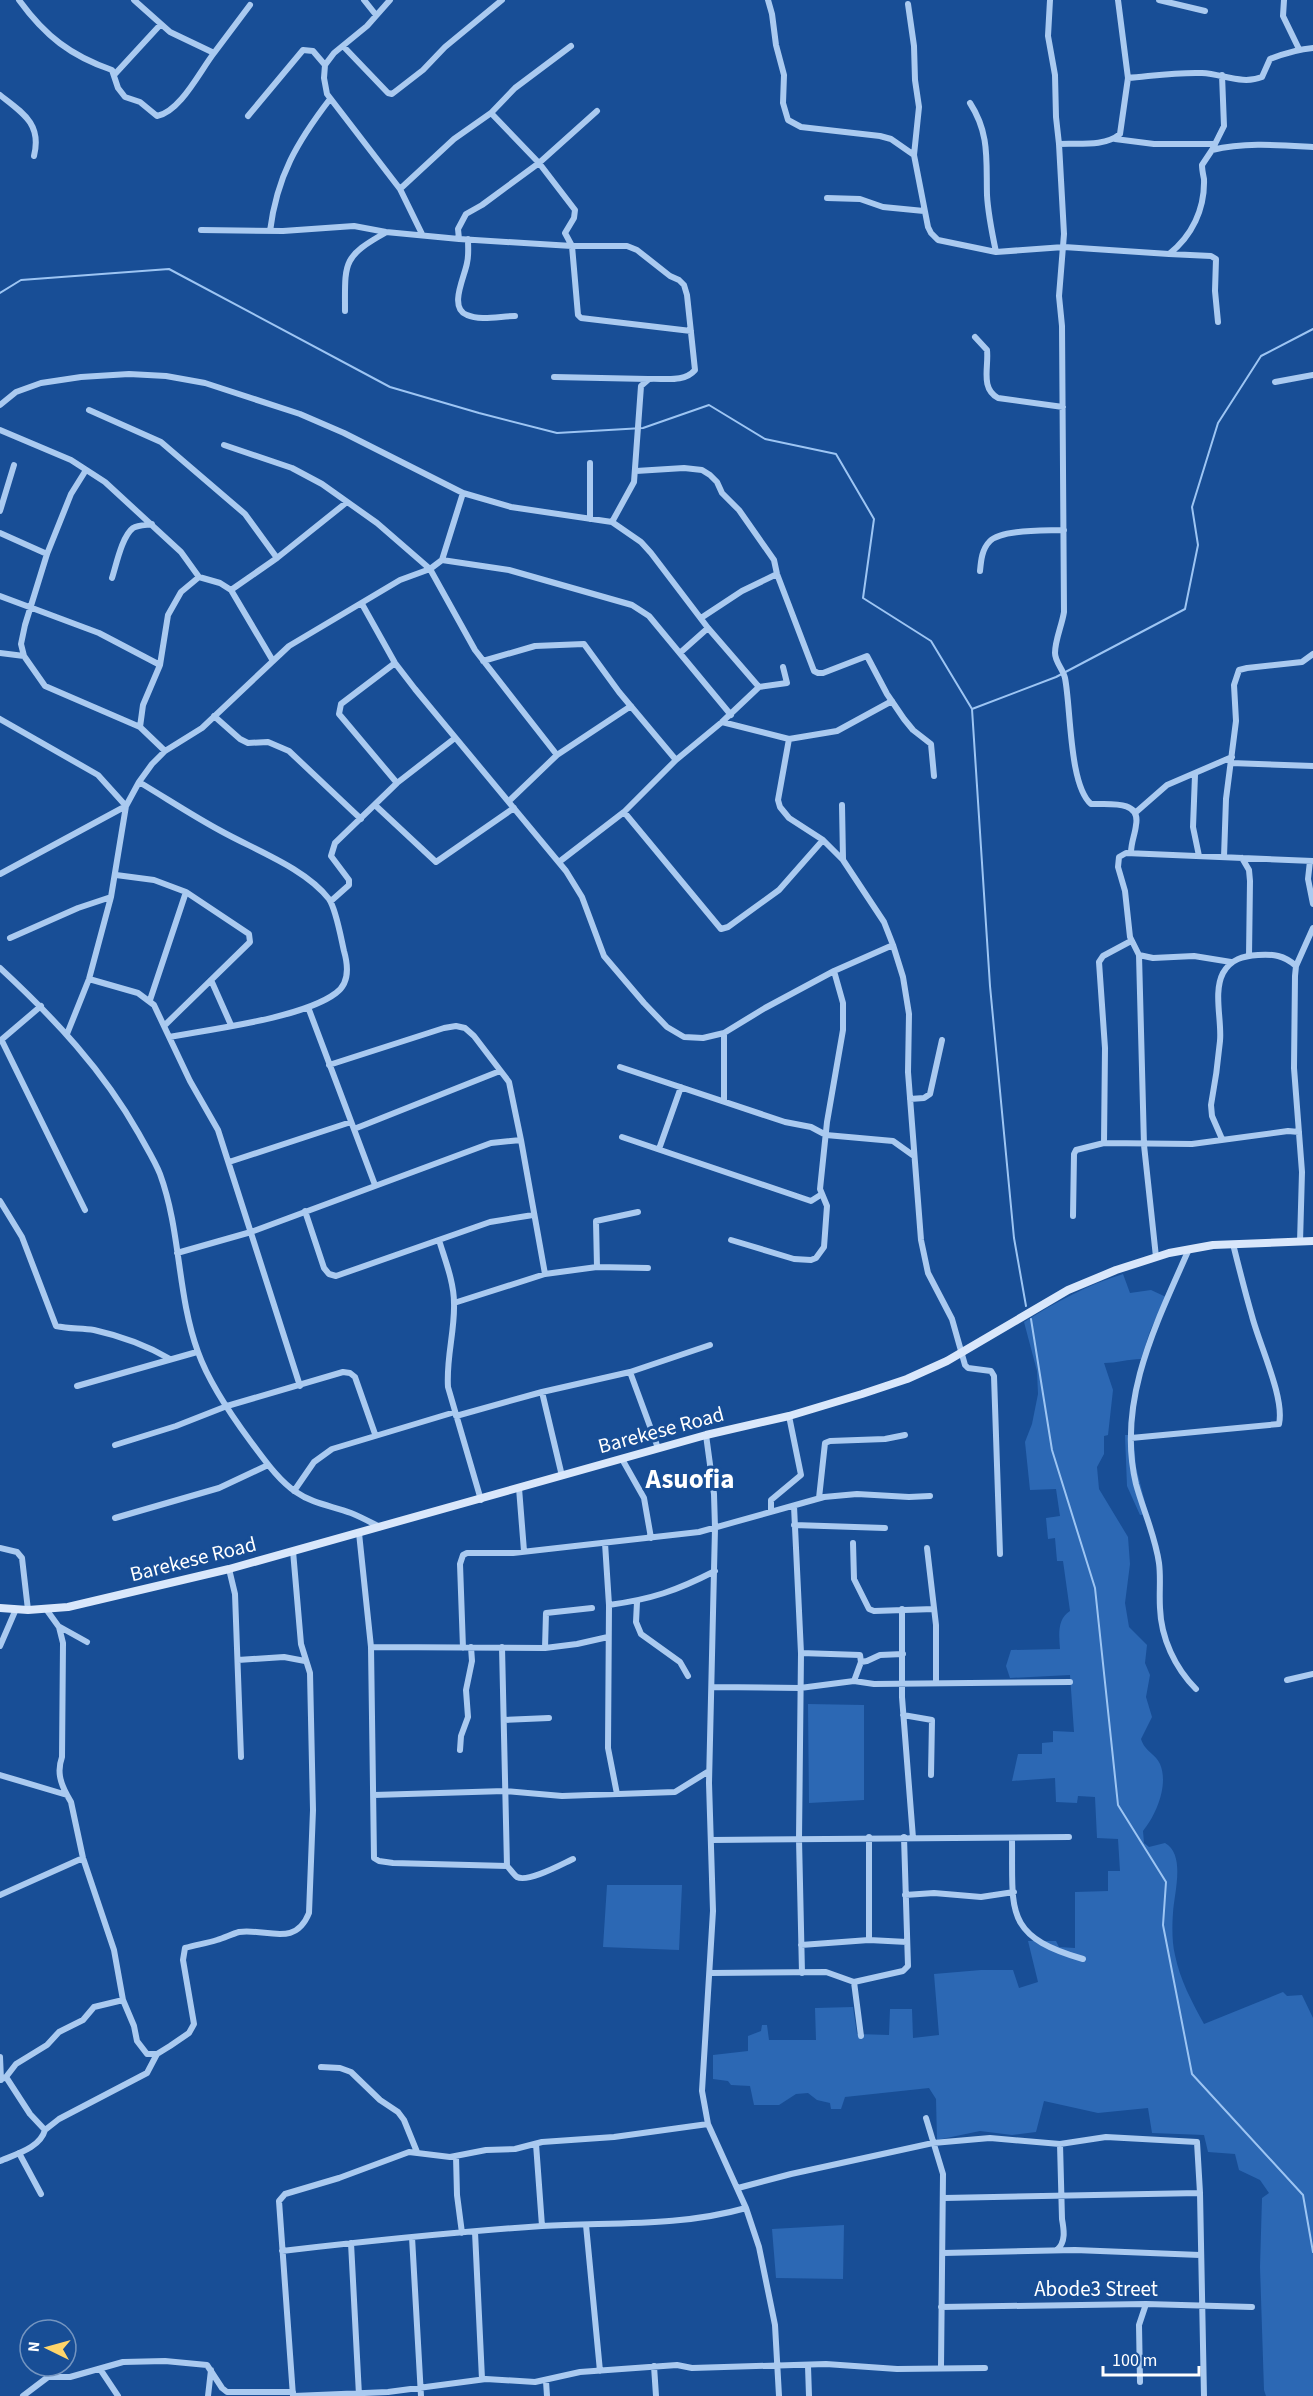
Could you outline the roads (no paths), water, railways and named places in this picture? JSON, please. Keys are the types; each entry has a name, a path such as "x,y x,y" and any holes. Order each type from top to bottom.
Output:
{"main road":[{"name":"Barekese Road","path":"0,1608 28,1610 68,1607 229,1569 481,1500 658,1448 789,1416 907,1379 962,1354 1062,1293 1116,1270 1189,1248 1313,1241"}],"street":[{"path":"19,0 57,42 92,64 112,70 118,88 125,97 140,102 157,117 186,96 198,73 250,5"},
{"path":"364,0 376,15"},
{"path":"390,0 325,65 324,78 330,99 400,189 422,234"},
{"path":"343,46 388,93 392,94 423,70 445,47 502,0"},
{"path":"768,0 784,75 783,104 788,120 801,127 891,139 914,155"},
{"path":"1050,0 1048,36 1055,75 1064,247 1059,296 1062,326 1064,612 1054,652 1066,680 1079,780 1090,803 1126,805 1135,813 1137,822 1132,838 1131,853"},
{"path":"1115,139 1120,134 1123,122 1128,78 1118,0"},
{"path":"1159,0 1205,11"},
{"path":"1284,0 1283,16 1299,49"},
{"path":"139,2 170,32 214,52"},
{"path":"908,4 919,107 914,155 924,211 928,227 934,237 945,242 996,252 1064,247 1211,256 1216,259 1215,291 1218,322"},
{"path":"115,74 161,24"},
{"path":"400,189 454,139 491,112 515,88 571,46"},
{"path":"1128,78 1177,73 1222,75 1243,81 1256,79 1263,75 1270,59 1291,54 1299,49 1313,48"},
{"path":"248,116 303,50 312,51 325,65"},
{"path":"1169,254 1184,240 1198,216 1204,177 1202,165 1224,126 1222,75"},
{"path":"0,95 22,112 32,125 38,142 34,156"},
{"path":"270,231 274,203 284,173 304,133 330,99"},
{"path":"970,104 980,119 986,141 987,197 996,252"},
{"path":"459,239 458,229 466,214 539,163 597,111"},
{"path":"491,112 539,163 575,210 574,218 565,231 572,246 578,315 581,318 692,331"},
{"path":"1059,144 1092,143 1115,139 1154,144 1214,147 1258,145 1313,147"},
{"path":"827,198 860,199 883,207 924,211"},
{"path":"201,230 270,231 354,226 386,232 459,239 633,248 684,285 695,363 695,370 691,375 676,379 554,376"},
{"path":"345,311 345,279 351,256 360,247 386,232"},
{"path":"468,239 467,266 459,297 460,309 465,315 475,317 515,316"},
{"path":"975,337 987,350 986,383 993,395 998,398 1063,406"},
{"path":"0,405 16,392 42,383 81,377 129,374 166,376 205,383 311,419 463,493 511,507 612,522 641,542 708,628 759,687"},
{"path":"1275,382 1313,375"},
{"path":"612,522 630,490 636,471 641,386 649,379"},
{"path":"89,410 161,442 245,514 277,558"},
{"path":"0,430 71,460 105,482 181,552 200,577 220,583 231,590 273,661"},
{"path":"224,445 292,468 322,484 377,523 430,570 483,661 557,754"},
{"path":"590,463 590,519"},
{"path":"0,511 14,465"},
{"path":"636,471 684,468 702,470 710,474 774,560 777,574 814,670 818,673 823,672 867,656 892,702 913,730 931,744 934,776"},
{"path":"86,470 71,494 47,554 21,644 24,656 45,686 140,727 165,751"},
{"path":"67,1034 89,979 116,875 119,839 126,806 139,782 165,751 202,728 273,661 301,638 400,580 430,570 442,560 463,493"},
{"path":"231,590 277,558 347,502"},
{"path":"112,578 126,537 131,530 136,526 152,524"},
{"path":"980,571 983,553 994,537 1064,530"},
{"path":"0,533 47,554"},
{"path":"442,560 508,570 632,605 649,616 731,715"},
{"path":"701,618 742,591 777,574"},
{"path":"140,727 143,705 160,664 168,615 181,592 200,577"},
{"path":"0,596 99,633 160,664"},
{"path":"362,604 395,663 559,862 582,897 604,956 644,1003 675,1033 703,1038 724,1033 834,971 893,945"},
{"path":"681,652 708,628"},
{"path":"483,661 535,646 584,644 676,760"},
{"path":"0,653 24,656"},
{"path":"1224,857 1226,799 1236,721 1234,685 1239,670 1302,662 1312,657"},
{"path":"395,663 341,704 339,714 397,783"},
{"path":"559,862 624,812 676,760 731,715 759,687 787,682 783,667"},
{"path":"722,722 789,739 837,731 892,702"},
{"path":"509,801 557,754 631,706"},
{"path":"214,716 240,739 248,742 268,742 288,751 361,819"},
{"path":"0,719 98,775 126,806"},
{"path":"331,901 349,885 349,880 332,856 335,843 376,806 397,783 455,738"},
{"path":"789,739 778,800 780,807 789,818 823,840 843,860 884,922 893,945 908,1004 910,1030 908,1072 914,1155 921,1240 928,1273 952,1319 968,1368 985,1369 991,1371 994,1376 1000,1554"},
{"path":"1135,813 1167,785 1232,760 1313,766"},
{"path":"1195,775 1193,827 1199,856"},
{"path":"139,782 201,819 285,864 317,886 331,901 347,960 347,976 343,986 336,993 308,1007 169,1037"},
{"path":"842,805 843,860"},
{"path":"0,874 126,806"},
{"path":"376,806 436,862 514,808"},
{"path":"624,812 721,928 728,927 779,890 823,840"},
{"path":"1156,1257 1144,1145 1139,955 1131,941 1125,891 1118,867 1122,854 1312,861 1308,879 1313,904"},
{"path":"1242,858 1249,870 1250,881 1249,956"},
{"path":"116,875 154,880 186,892 249,934 251,938 250,942 164,1026"},
{"path":"150,1000 186,892"},
{"path":"10,938 78,908 111,897"},
{"path":"1300,1242 1302,1172 1294,1060 1296,966 1313,928"},
{"path":"1104,1143 1105,1048 1099,962 1103,956 1131,941"},
{"path":"1139,955 1154,958 1194,956 1231,963"},
{"path":"1222,1139 1212,1116 1211,1105 1220,1039 1219,985 1222,975 1238,958 1249,956 1279,955 1296,966"},
{"path":"0,968 67,1034 120,1100 160,1173 168,1198 197,1352 227,1406 268,1465 294,1491 309,1500 350,1513 381,1527"},
{"path":"731,1240 794,1259 816,1258 824,1247 827,1206 820,1189 843,1030 843,1003 834,971"},
{"path":"89,979 138,993 150,1000 190,1081 218,1130 300,1386"},
{"path":"211,980 231,1025"},
{"path":"41,1006 1,1041 85,1210"},
{"path":"308,1007 375,1185"},
{"path":"329,1065 444,1028 456,1026 465,1028 474,1036 508,1082 545,1274"},
{"path":"724,1033 724,1101"},
{"path":"910,1099 924,1098 930,1094 942,1040"},
{"path":"620,1067 786,1122 811,1127 826,1135 893,1141 914,1155"},
{"path":"229,1162 352,1125 500,1071"},
{"path":"659,1149 681,1087"},
{"path":"1073,1215 1074,1154 1076,1150 1086,1146 1104,1143 1192,1144 1288,1131 1299,1132"},
{"path":"622,1137 811,1201 822,1194"},
{"path":"177,1253 251,1232 491,1143 521,1140"},
{"path":"0,1201 22,1237 56,1326 120,1337 152,1348 170,1359"},
{"path":"305,1211 324,1268 329,1274 345,1274 490,1222 533,1215"},
{"path":"597,1267 596,1221 638,1212"},
{"path":"439,1240 454,1303 447,1368 448,1387 481,1500"},
{"path":"1131,1438 1279,1424 1280,1408 1276,1390 1252,1317 1233,1244"},
{"path":"1189,1248 1145,1351 1136,1390 1131,1438 1136,1484 1158,1560 1163,1631 1184,1677 1196,1689"},
{"path":"454,1303 545,1274 597,1267 648,1268"},
{"path":"294,1491 307,1471 322,1455 332,1449 375,1434 630,1372 710,1345"},
{"path":"78,1386 197,1352"},
{"path":"115,1445 176,1426 227,1406 343,1372 355,1377 375,1434"},
{"path":"630,1372 658,1448"},
{"path":"542,1392 562,1476"},
{"path":"771,1511 771,1500 801,1475 789,1416"},
{"path":"706,1435 712,1476 715,1528 709,1771 713,1911 702,2091 708,2124 738,2188 759,2247 775,2325 779,2396"},
{"path":"819,1498 825,1443 885,1439 905,1435"},
{"path":"622,1459 644,1498 651,1538"},
{"path":"115,1518 219,1488 268,1465"},
{"path":"519,1488 524,1551"},
{"path":"463,1648 460,1564 463,1555 605,1543 715,1528 819,1498 857,1494 930,1496"},
{"path":"794,1506 801,1653 799,1839 802,1973"},
{"path":"794,1525 885,1528"},
{"path":"359,1533 371,1647 374,1795 372,1848 374,1858 379,1861 507,1866 518,1877 523,1878 534,1876 573,1859"},
{"path":"605,1543 609,1605 608,1748 617,1794"},
{"path":"854,1543 854,1579 866,1605 874,1611 934,1609"},
{"path":"0,1548 17,1552 22,1558 28,1610"},
{"path":"927,1548 936,1625 936,1682"},
{"path":"0,2161 37,2144 43,2138 45,2130 59,2120 147,2073 158,2054 189,2033 194,2024 183,1960 185,1948 217,1941 239,1932 284,1934 296,1932 304,1924 309,1913 313,1799 310,1673 301,1644 293,1551"},
{"path":"229,1569 235,1594 241,1757"},
{"path":"609,1605 637,1602 683,1588 715,1571"},
{"path":"637,1602 636,1622 641,1634 680,1662 688,1676"},
{"path":"545,1647 546,1613 592,1608"},
{"path":"0,1647 16,1609"},
{"path":"46,1609 59,1627 63,1642 62,1756 58,1768 61,1785 71,1802 83,1858 114,1950 123,2000 134,2026 137,2041 147,2054 158,2054"},
{"path":"902,1609 903,1715 913,1838"},
{"path":"59,1627 87,1642"},
{"path":"371,1647 545,1647 577,1644 608,1636"},
{"path":"460,1750 461,1736 468,1717 466,1690 472,1660 471,1647"},
{"path":"502,1647 507,1866"},
{"path":"801,1653 860,1655 861,1662 854,1681"},
{"path":"861,1662 880,1654 903,1654"},
{"path":"238,1660 284,1657 305,1661"},
{"path":"1287,1680 1313,1674"},
{"path":"712,1687 800,1688 854,1681 874,1684 1070,1682"},
{"path":"903,1715 932,1720 931,1775"},
{"path":"504,1720 549,1718"},
{"path":"374,1795 505,1791 562,1796 675,1792 709,1771"},
{"path":"0,1775 67,1795"},
{"path":"869,1837 869,1940"},
{"path":"710,1973 826,1972 855,1982 906,1969 904,1837"},
{"path":"711,1840 1069,1837"},
{"path":"1012,1838 1017,1918 1026,1932 1062,1953 1083,1959"},
{"path":"0,1895 83,1858"},
{"path":"905,1894 934,1893 981,1897 1014,1892"},
{"path":"801,1944 869,1940 907,1942"},
{"path":"855,1982 861,2036"},
{"path":"2,2079 16,2064 47,2045 59,2032 82,2020 94,2007 123,2000"},
{"path":"0,2057 2,2079 45,2130"},
{"path":"321,2067 340,2068 351,2072 380,2100 398,2112 404,2120 417,2152"},
{"path":"926,2118 943,2170 941,2367"},
{"path":"293,2395 279,2202 281,2197 401,2155 417,2152 441,2157 456,2156 536,2144 614,2137 708,2124"},
{"path":"738,2188 933,2143 990,2138 1060,2144 1106,2137 1195,2141 1198,2144 1200,2193 1203,2396"},
{"path":"536,2144 542,2226"},
{"path":"1057,2251 1064,2237 1060,2144"},
{"path":"19,2153 41,2194"},
{"path":"456,2156 457,2195 462,2233"},
{"path":"944,2198 1200,2193"},
{"path":"282,2251 542,2226 646,2224 716,2216 746,2208"},
{"path":"586,2225 600,2371"},
{"path":"475,2232 482,2379"},
{"path":"412,2237 421,2396"},
{"path":"351,2243 358,2395"},
{"path":"943,2253 1057,2251 1200,2255"},
{"path":"1140,2382 1139,2325 1146,2304"},
{"name":"Abode3 Street","path":"941,2307 1146,2304 1252,2307"},
{"path":"23,2396 48,2377 70,2377 111,2364 134,2361 202,2363 211,2369 222,2388 227,2392 293,2395 358,2395 482,2379 510,2382 546,2380 580,2372 654,2366 685,2365 692,2368 826,2364 897,2369 985,2367"},
{"path":"654,2366 656,2396"},
{"path":"808,2366 809,2396"},
{"path":"100,2369 118,2396"},
{"path":"208,2396 211,2369"},
{"path":"546,2380 548,2396"}],"waterway":[{"path":"0,293 21,280 169,269 390,387 479,413 557,433 643,428 709,405 765,439 836,454 874,519 863,598 931,641 972,709 990,986 1014,1238 1026,1306"},
{"path":"972,709 1056,677 1185,609 1198,545 1192,507 1218,423 1261,356 1313,329"},
{"path":"1031,1319 1052,1450 1095,1588 1118,1805 1166,1882 1163,1925 1192,2074 1303,2195 1313,2252"}],"district":[{"name":"Asuofia","path":"690,1479"}]}
